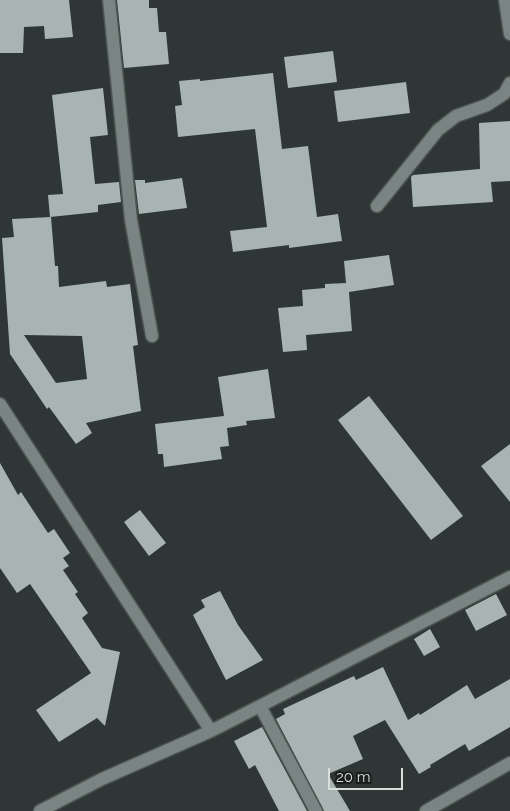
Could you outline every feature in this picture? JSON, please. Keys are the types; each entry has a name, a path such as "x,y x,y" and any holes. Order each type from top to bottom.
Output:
{"street":[{"path":"109,0 131,220 152,336"},
{"path":"505,0 510,34"},
{"path":"377,206 438,130 456,116 487,105 504,94 510,83"},
{"path":"0,404 210,730"},
{"path":"40,811 102,779 260,706 510,577"},
{"path":"260,706 316,811"},
{"path":"426,811 510,763"}],"building":[{"path":"0,0 69,0 73,37 45,39 44,26 24,27 23,53 0,53"},
{"path":"117,0 149,0 149,8 157,8 159,32 166,32 169,64 124,68"},
{"path":"333,51 337,82 288,88 284,57"},
{"path":"273,73 282,149 308,146 317,217 338,214 342,241 289,248 289,245 233,252 230,231 267,227 255,129 178,137 175,106 182,105 179,81 200,79 200,81"},
{"path":"406,82 410,113 338,122 334,91"},
{"path":"103,88 108,135 90,137 95,184 119,182 121,202 98,205 98,212 50,217 48,195 63,194 52,95"},
{"path":"510,121 510,181 491,182 493,202 413,207 411,177 413,175 480,169 479,123"},
{"path":"182,178 187,208 139,214 135,180 145,180 145,183"},
{"path":"51,217 55,266 58,266 59,287 106,281 107,287 130,284 138,345 133,346 141,411 86,423 92,433 76,444 49,407 47,409 10,354 2,238 14,237 12,219","holes":["24,335 82,336 87,379 56,383"]},
{"path":"389,255 394,285 349,292 352,331 306,335 307,350 283,352 278,308 303,306 302,290 325,288 325,284 346,283 344,261"},
{"path":"268,369 275,418 246,421 247,425 227,428 229,446 220,447 222,459 164,467 163,454 158,454 155,424 224,416 218,377"},
{"path":"369,396 463,516 431,540 338,420"},
{"path":"510,444 510,502 481,466"},
{"path":"0,463 18,495 21,492 48,533 54,529 70,553 63,558 69,566 63,570 78,592 75,594 88,613 82,618 102,648 120,652 105,726 97,718 59,742 36,710 91,673 30,584 17,593 0,568"},
{"path":"140,510 166,543 149,556 124,522"},
{"path":"220,591 238,625 263,660 226,680 193,615 205,607 201,600"},
{"path":"496,594 507,615 476,631 465,610"},
{"path":"430,629 440,647 424,656 414,639"},
{"path":"383,667 408,720 419,713 420,715 467,685 475,699 510,679 510,727 469,751 465,744 430,765 431,767 419,774 385,720 353,736 363,759 328,774 350,811 324,811 276,719 285,714 283,709 354,676 356,680"},
{"path":"262,727 307,811 279,811 255,765 249,769 234,741"}]}
